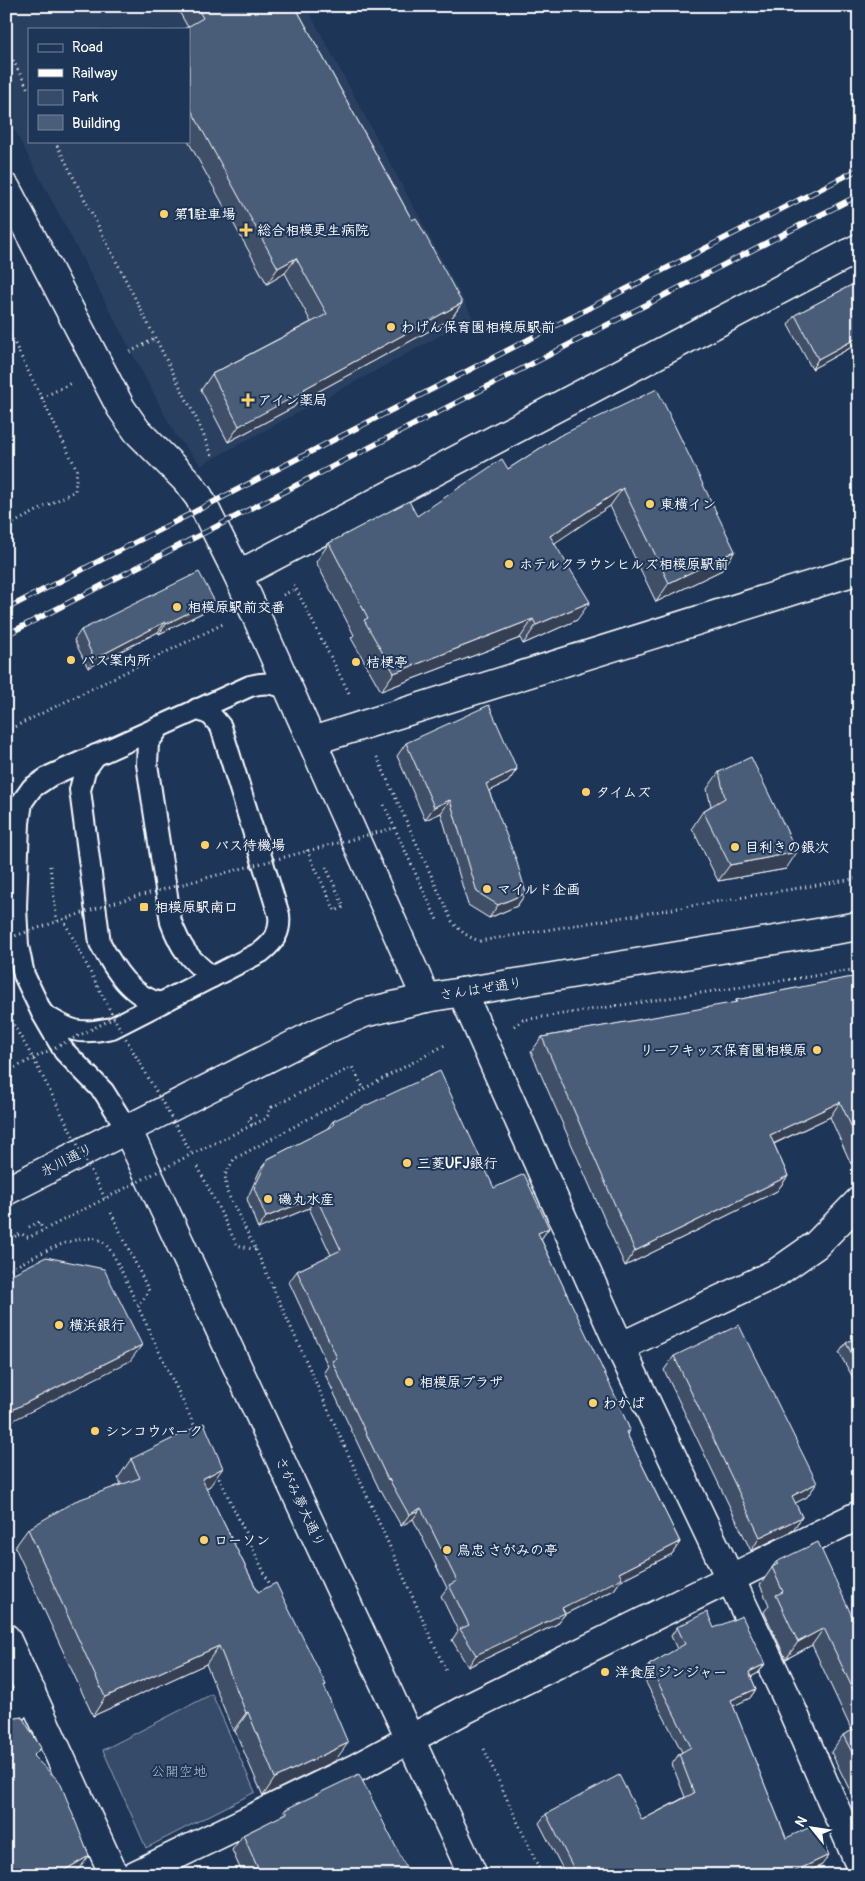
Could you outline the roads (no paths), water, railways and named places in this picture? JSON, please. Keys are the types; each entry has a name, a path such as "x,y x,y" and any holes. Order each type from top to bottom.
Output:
{"street":[{"path":"6,188 121,408 137,431 186,480 199,497 238,575 426,998"},
{"path":"238,575 859,248"},
{"path":"312,741 859,570"},
{"name":"さんはぜ通り","path":"127,1130 317,1033 364,1013 426,998 859,926"},
{"path":"462,992 620,1347 787,1698 857,1857"},
{"name":"氷川通り","path":"6,1191 127,1130"},
{"name":"さがみ夢大通り","path":"127,1130 473,1875"},
{"path":"620,1347 776,1273 816,1245 859,1201"},
{"path":"135,1875 356,1768 464,1710 859,1516"},
{"path":"6,1638 114,1875"},
{"path":"6,1716 31,1691"}],"lane":[{"path":"127,1130 104,1092 64,1051 42,1013 24,975 18,946 16,862 22,802 32,788 50,776 250,686 275,683 288,689"},
{"path":"42,1013 72,1031 95,1032 112,1028 261,952 273,942 280,925 279,915 221,727 211,715 197,709"},
{"path":"160,726 148,743 147,764 171,922 187,955 212,977"},
{"path":"96,755 86,770 80,790 100,943 115,969 138,994 148,1001 161,1003"}],"railway":[{"path":"6,609 859,169"},
{"path":"6,635 859,195"}],"place":[{"name":"第1駐車場","path":"164,214"},
{"name":"総合相模更生病院","path":"246,230"},
{"name":"わげん保育園相模原駅前","path":"391,327"},
{"name":"アイン薬局","path":"248,400"},
{"name":"東横イン","path":"650,504"},
{"name":"ホテルクラウンヒルズ相模原駅前","path":"509,564"},
{"name":"相模原駅前交番","path":"177,607"},
{"name":"バス案内所","path":"71,660"},
{"name":"桔梗亭","path":"356,662"},
{"name":"タイムズ","path":"586,792"},
{"name":"バス待機場","path":"205,845"},
{"name":"目利きの銀次","path":"735,847"},
{"name":"マイルド企画","path":"487,889"},
{"name":"相模原駅南口","path":"144,907"},
{"name":"リーフキッズ保育園相模原","path":"817,1050"},
{"name":"三菱UFJ銀行","path":"407,1163"},
{"name":"磯丸水産","path":"268,1199"},
{"name":"横浜銀行","path":"59,1325"},
{"name":"相模原プラザ","path":"409,1382"},
{"name":"わかば","path":"593,1403"},
{"name":"シンコウパーク","path":"95,1431"},
{"name":"ローソン","path":"204,1540"},
{"name":"鳥忠 さがみの亭","path":"447,1550"},
{"name":"洋食屋ジンジャー","path":"605,1672"}],"park label":[{"name":"公開空地","path":"179,1771"}]}
